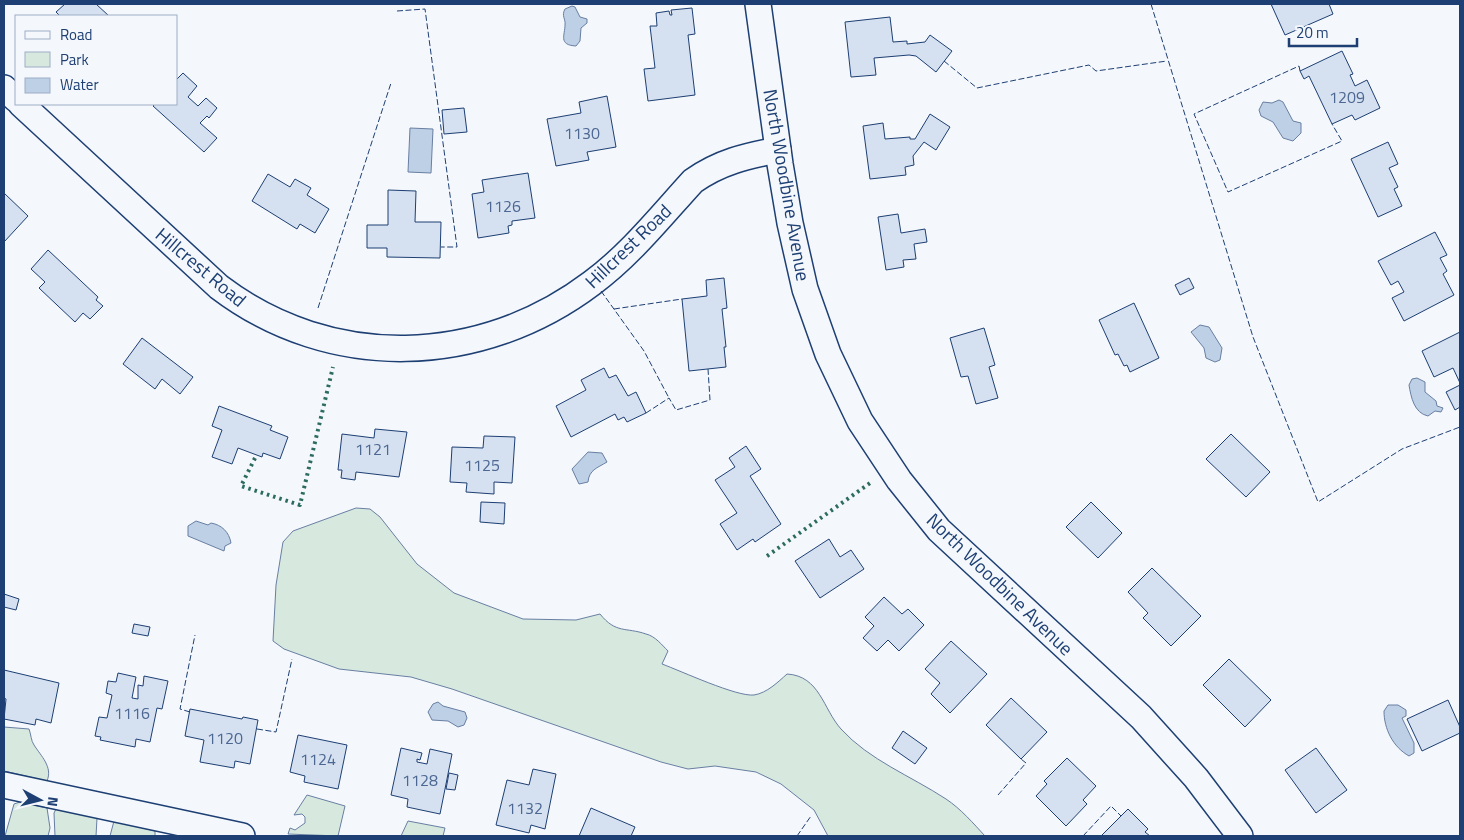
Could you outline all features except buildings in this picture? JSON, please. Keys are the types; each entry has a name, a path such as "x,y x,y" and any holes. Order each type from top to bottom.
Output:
{"street":[{"name":"North Woodbine Avenue","path":"758,4 790,223 805,289 828,354 860,421 899,480 939,530 1141,717 1196,778 1240,836"},
{"path":"4,88 15,98"},
{"name":"Hillcrest Road","path":"22,105 219,288 239,302 284,326 309,335 336,342 390,348 437,347 474,341 500,333 550,312 613,266 694,181 708,170 742,156 778,150"},
{"path":"4,785 242,836"}],"green space":[{"path":"356,508 370,509 380,517 417,564 454,593 523,619 576,620 600,614 611,625 646,634 655,639 668,651 662,664 709,683 746,695 763,692 787,674 798,676 814,687 835,721 852,740 877,759 951,803 967,816 985,836 828,836 814,810 781,784 756,772 715,766 688,769 661,762 452,689 411,677 339,669 284,649 273,641 276,585 283,542 293,531"},
{"path":"4,727 29,729 33,743 47,766 47,781 4,771"},
{"path":"307,795 345,806 338,836 288,834 290,828 295,830 305,823 305,817 302,814 294,815"},
{"path":"20,802 47,808 50,828 48,836 5,836 14,804"},
{"path":"56,809 97,818 96,836 55,836 54,813"},
{"path":"114,821 155,831 155,836 110,836"},
{"path":"408,821 445,828 443,836 401,836"}],"water":[{"path":"572,6 575,7 580,17 587,19 587,23 581,28 580,41 576,46 567,44 564,39 564,11"},
{"path":"1279,100 1283,102 1293,121 1301,123 1301,133 1293,141 1283,138 1273,122 1261,116 1259,110 1263,102 1272,103"},
{"path":"410,128 433,129 431,173 408,172"},
{"path":"1200,325 1209,327 1222,348 1220,360 1215,362 1206,358 1204,348 1191,332"},
{"path":"1417,378 1425,382 1425,392 1436,401 1437,406 1443,408 1441,412 1435,411 1428,416 1419,412 1416,408 1409,385 1412,379"},
{"path":"588,452 602,453 607,462 592,472 588,482 579,484 572,469"},
{"path":"196,521 222,527 227,532 231,543 225,546 224,551 188,536 188,526"},
{"path":"438,702 443,706 465,712 467,718 464,725 458,727 448,721 432,720 428,712 433,704"},
{"path":"1388,705 1398,705 1406,710 1406,716 1402,718 1414,743 1414,753 1409,756 1398,748 1390,737 1384,718 1384,711"}],"hedge":[{"path":"255,458 241,486 300,505 333,367"},
{"path":"767,556 873,481"}],"fence":[{"path":"1151,4 1253,337 1318,502 1402,449 1460,427"},
{"path":"397,11 425,9 457,247 441,247"},
{"path":"944,61 977,88 1089,65 1096,71 1167,61"},
{"path":"1300,71 1299,66 1194,114 1228,192 1342,141 1332,124"},
{"path":"318,308 391,83"},
{"path":"601,291 644,351 669,398"},
{"path":"614,309 682,299"},
{"path":"646,413 669,398 676,410 710,400 708,369"},
{"path":"190,712 180,709 195,635"},
{"path":"257,729 276,732 292,659"},
{"path":"998,795 1026,763 1021,759"},
{"path":"1083,836 1111,806 1121,816"},
{"path":"797,836 811,816"}]}
